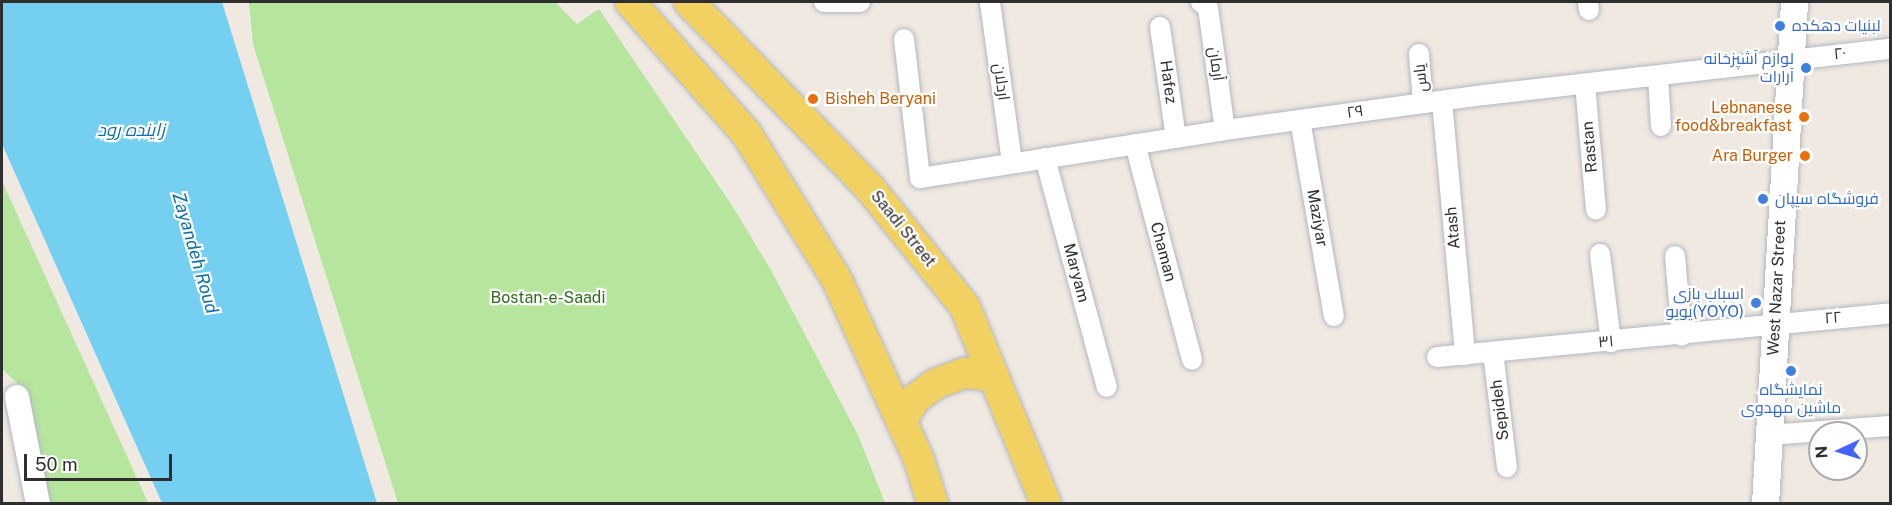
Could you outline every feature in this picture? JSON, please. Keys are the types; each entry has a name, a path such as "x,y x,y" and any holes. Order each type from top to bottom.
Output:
{"main road":[{"path":"630,2 746,133 837,280 901,422 933,504"},
{"name":"Saadi Street","path":"689,2 869,187 965,307 1046,504"},
{"name":"West Nazar Street","path":"1765,504 1794,2"},
{"path":"901,422 916,398 935,384 964,373 994,376"}],"street":[{"path":"824,3 860,2"},
{"name":"اردلان","path":"990,2 1012,164"},
{"name":"آرمان","path":"1202,2 1208,8 1225,130"},
{"name":"Hafez","path":"1160,27 1176,138"},
{"name":"۲۹","path":"904,39 920,178 1225,130 1790,58"},
{"name":"۲۰","path":"1790,58 1890,49"},
{"name":"یاس","path":"1419,54 1433,102"},
{"path":"1658,76 1661,126"},
{"name":"Rastan","path":"1585,84 1596,210"},
{"name":"Atash","path":"1433,102 1465,355"},
{"name":"Maziyar","path":"1300,120 1334,316"},
{"name":"Chaman","path":"1135,144 1192,360"},
{"name":"Maryam","path":"1045,158 1107,387"},
{"path":"1600,254 1611,342"},
{"path":"1676,256 1682,336"},
{"name":"۲۲","path":"1775,322 1890,313"},
{"name":"۳۱","path":"1437,357 1682,336 1775,322"},
{"name":"Sepideh","path":"1493,352 1507,467"},
{"path":"16,397 38,504"},
{"path":"1769,435 1890,426"}],"green space":[{"name":"Bostan-e-Saadi","path":"249,2 555,2 577,24 599,9 733,207 772,272 858,435 885,503 398,503 253,44"},
{"path":"2,181 148,503 50,503 29,394 2,369"}],"water":[{"name":"زاینده رود","path":"2,2 222,2 377,503 162,503 2,144"}],"place":[{"name":"لبنیات دهکده","path":"1780,26"},
{"name":"لوازم آشپزخانه آرارات","path":"1806,68"},
{"name":"Bisheh Beryani","path":"813,99"},
{"name":"Lebnanese food&breakfast","path":"1804,117"},
{"name":"Ara Burger","path":"1805,156"},
{"name":"فروشگاه سیپان","path":"1763,199"},
{"name":"اسباب بازی یویو(YOYO)","path":"1756,303"},
{"name":"نمایشگاه ماشین مهدوی","path":"1791,371"}],"water label":[{"name":"Zayandeh Roud","path":"195,253"}]}
